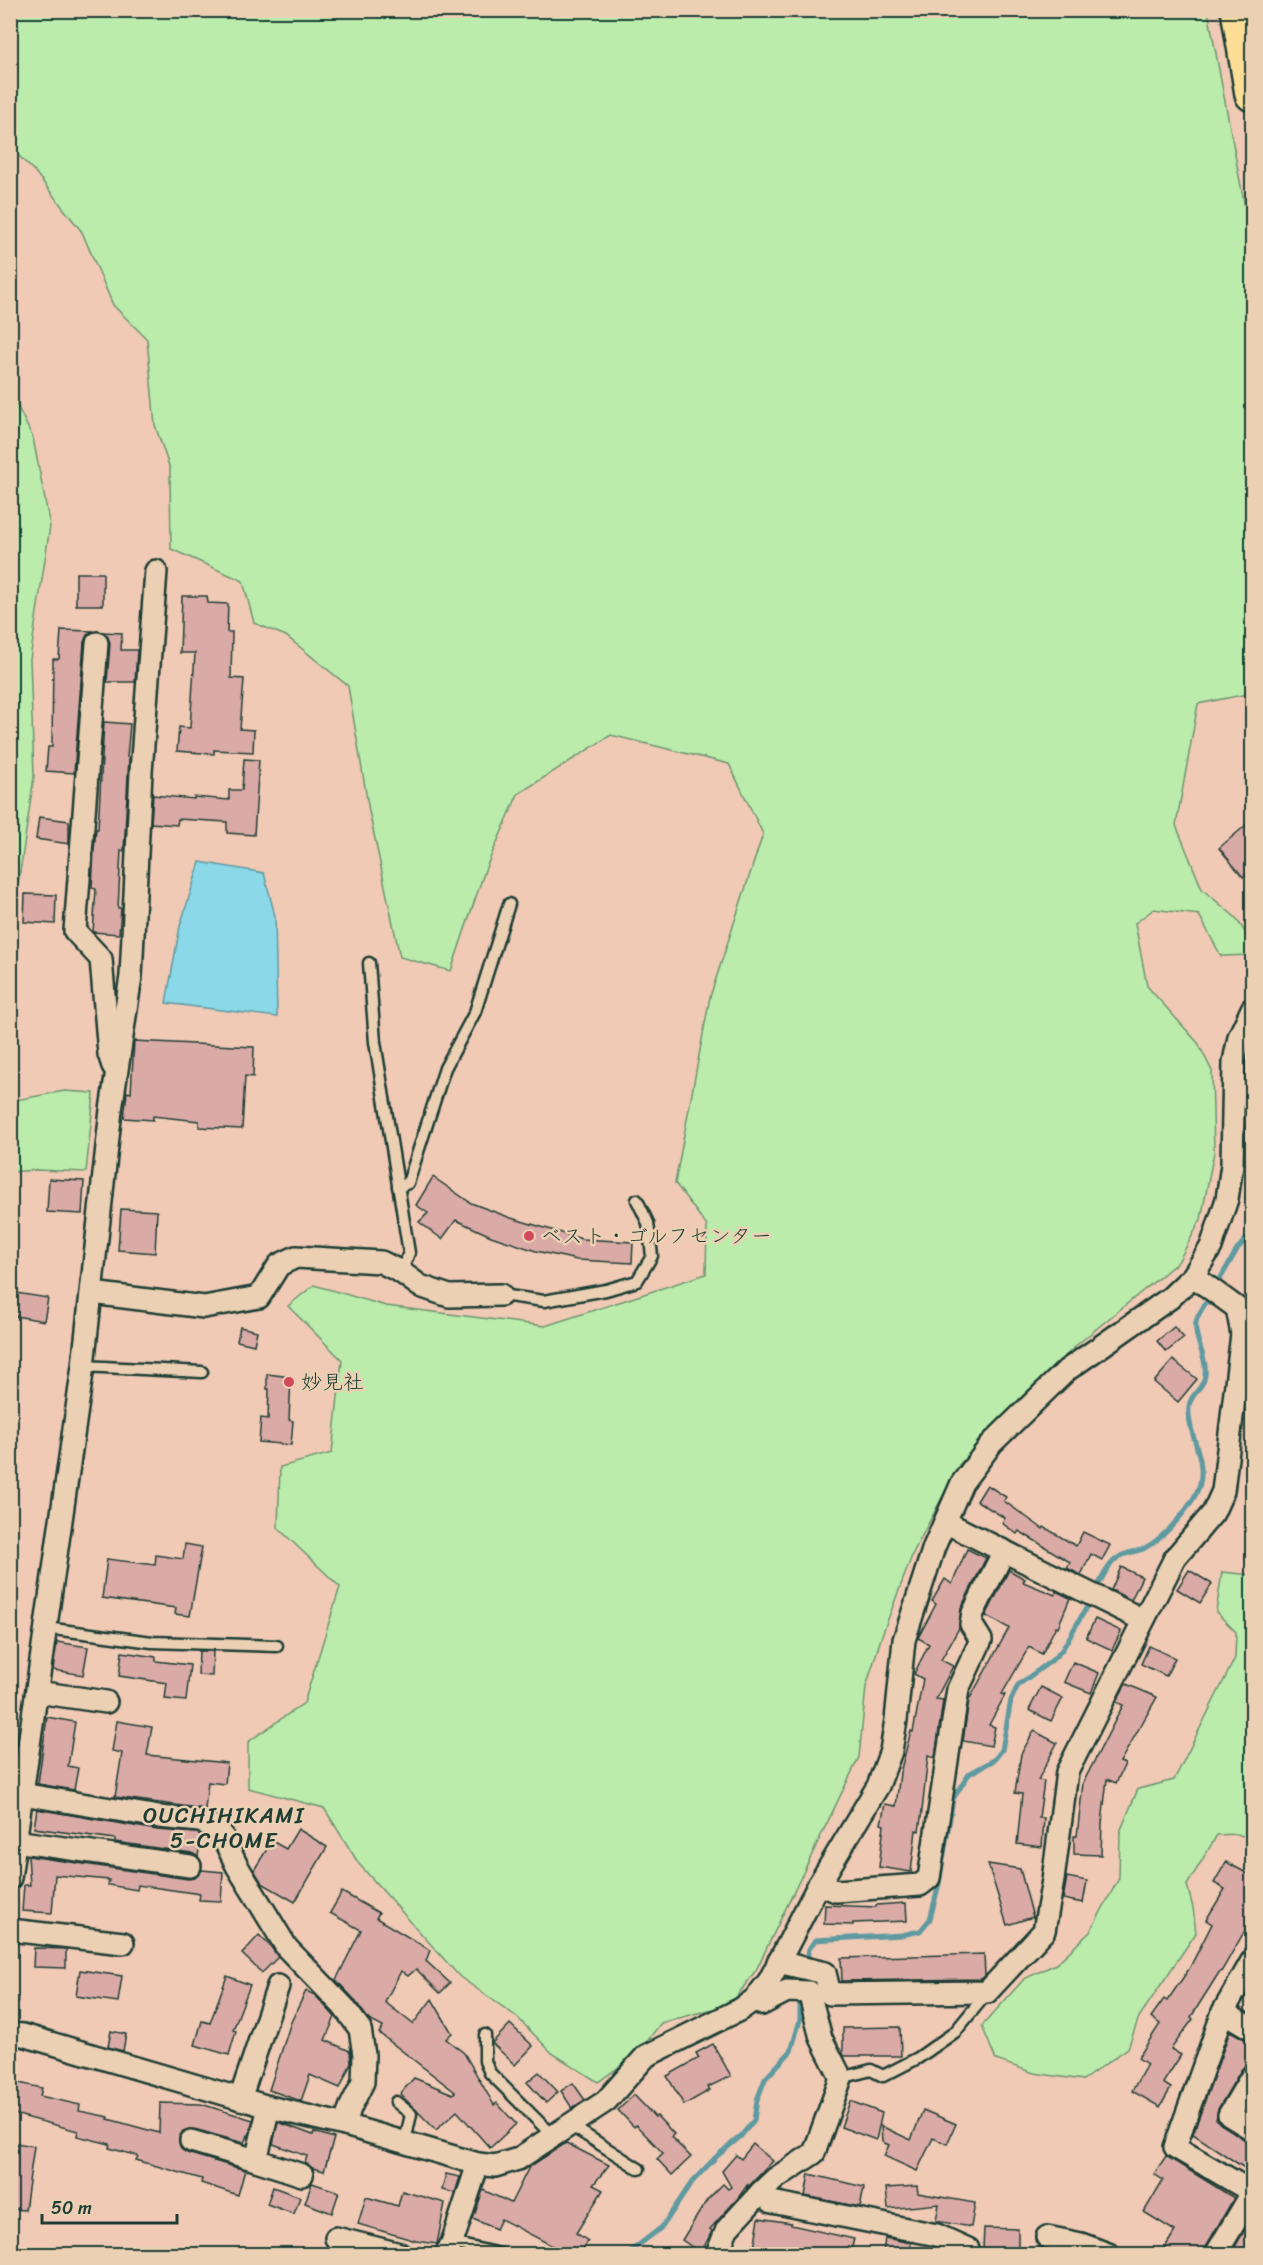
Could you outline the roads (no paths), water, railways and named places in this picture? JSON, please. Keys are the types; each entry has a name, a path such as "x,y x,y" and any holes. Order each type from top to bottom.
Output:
{"highway":[{"path":"1238,10 1252,94"}],"street":[{"path":"10,1878 18,1800 37,1692 83,1366 117,1075 131,976 141,772 156,571"},
{"path":"97,643 75,932 101,959 109,1054 117,1075"},
{"path":"10,2034 23,2035 240,2099 345,2125 478,2164 495,2166 518,2159 606,2101 646,2056 741,2009 755,1999 769,1981 819,1884 878,1786 891,1751 904,1640 934,1547 962,1483 992,1443 1067,1370 1170,1298 1193,1276 1211,1247 1227,1199 1232,1165 1234,1062 1239,1037 1252,1009"},
{"path":"92,1293 204,1306 260,1297 279,1265 296,1257 381,1263 401,1272 420,1286 449,1296 501,1295"},
{"path":"778,1962 825,1973 830,1994 987,1992 1044,1931 1067,1772 1175,1558 1213,1513 1223,1491 1247,1336 1237,1308 1193,1276"},
{"path":"945,1522 1143,1620"},
{"path":"819,1884 836,1891 920,1885 929,1878 958,1689 981,1640 971,1624 973,1613 1004,1551"},
{"path":"37,1692 106,1702"},
{"path":"18,1800 200,1821 219,1829 237,1866 287,1948 343,2006 360,2029 364,2055 363,2082 350,2108 345,2125"},
{"path":"15,1841 105,1846 153,1868 190,1866"},
{"path":"10,1930 123,1943"},
{"path":"1216,2254 1252,2193 1175,2147 1223,2012 1252,1961"},
{"path":"240,2099 278,1986"},
{"path":"717,2254 727,2229 760,2192 776,2178 814,2153 841,2078 821,2038 809,1992 787,1991 762,2004 755,1999"},
{"path":"1223,2012 1252,2030"},
{"path":"1252,2076 1229,2115 1252,2129"},
{"path":"256,2160 269,2107"},
{"path":"192,2141 302,2175"},
{"path":"449,2249 478,2164"},
{"path":"760,2192 772,2202 937,2235 968,2249 970,2254"},
{"path":"1047,2237 1081,2244 1108,2254"},
{"path":"336,2238 400,2254"}],"lane":[{"path":"398,1187 408,1183 445,1068 475,1012 510,904"},
{"path":"369,963 375,1042 409,1253 401,1272"},
{"path":"501,1295 544,1301 606,1290 637,1281 652,1256 648,1223 637,1200"},
{"path":"83,1366 202,1372"},
{"path":"46,1628 152,1642 277,1646"},
{"path":"841,2078 871,2070 883,2076 918,2058 954,2032 987,1992"},
{"path":"485,2035 485,2061 490,2073 561,2130 639,2169"},
{"path":"396,2102 411,2114 405,2142"},
{"path":"449,2249 500,2254"}],"water":[{"path":"200,862 264,873 275,916 277,1017 166,1003 180,926"}],"waterway":[{"path":"1216,1286 1238,1248 1252,1233"},
{"path":"1096,1590 1115,1560 1125,1554 1145,1548 1161,1537 1178,1520 1197,1491 1200,1483 1201,1463 1189,1417 1189,1407 1204,1380 1205,1372 1196,1322 1212,1294"},
{"path":"806,1964 809,1949 815,1940 902,1935 920,1931 930,1919 939,1884 953,1799 969,1774 994,1760 1002,1750 1011,1700 1018,1685 1062,1650 1092,1598"},
{"path":"627,2254 662,2227 692,2182 717,2156 741,2136 754,2120 757,2100 765,2079 791,2051 800,2020 800,1997"}],"place":[{"name":"ベスト・ゴルフセンター","path":"529,1236"},
{"name":"妙見社","path":"289,1382"}],"district":[{"name":"OUCHIHIKAMI 5-CHOME","path":"224,1828"}]}
